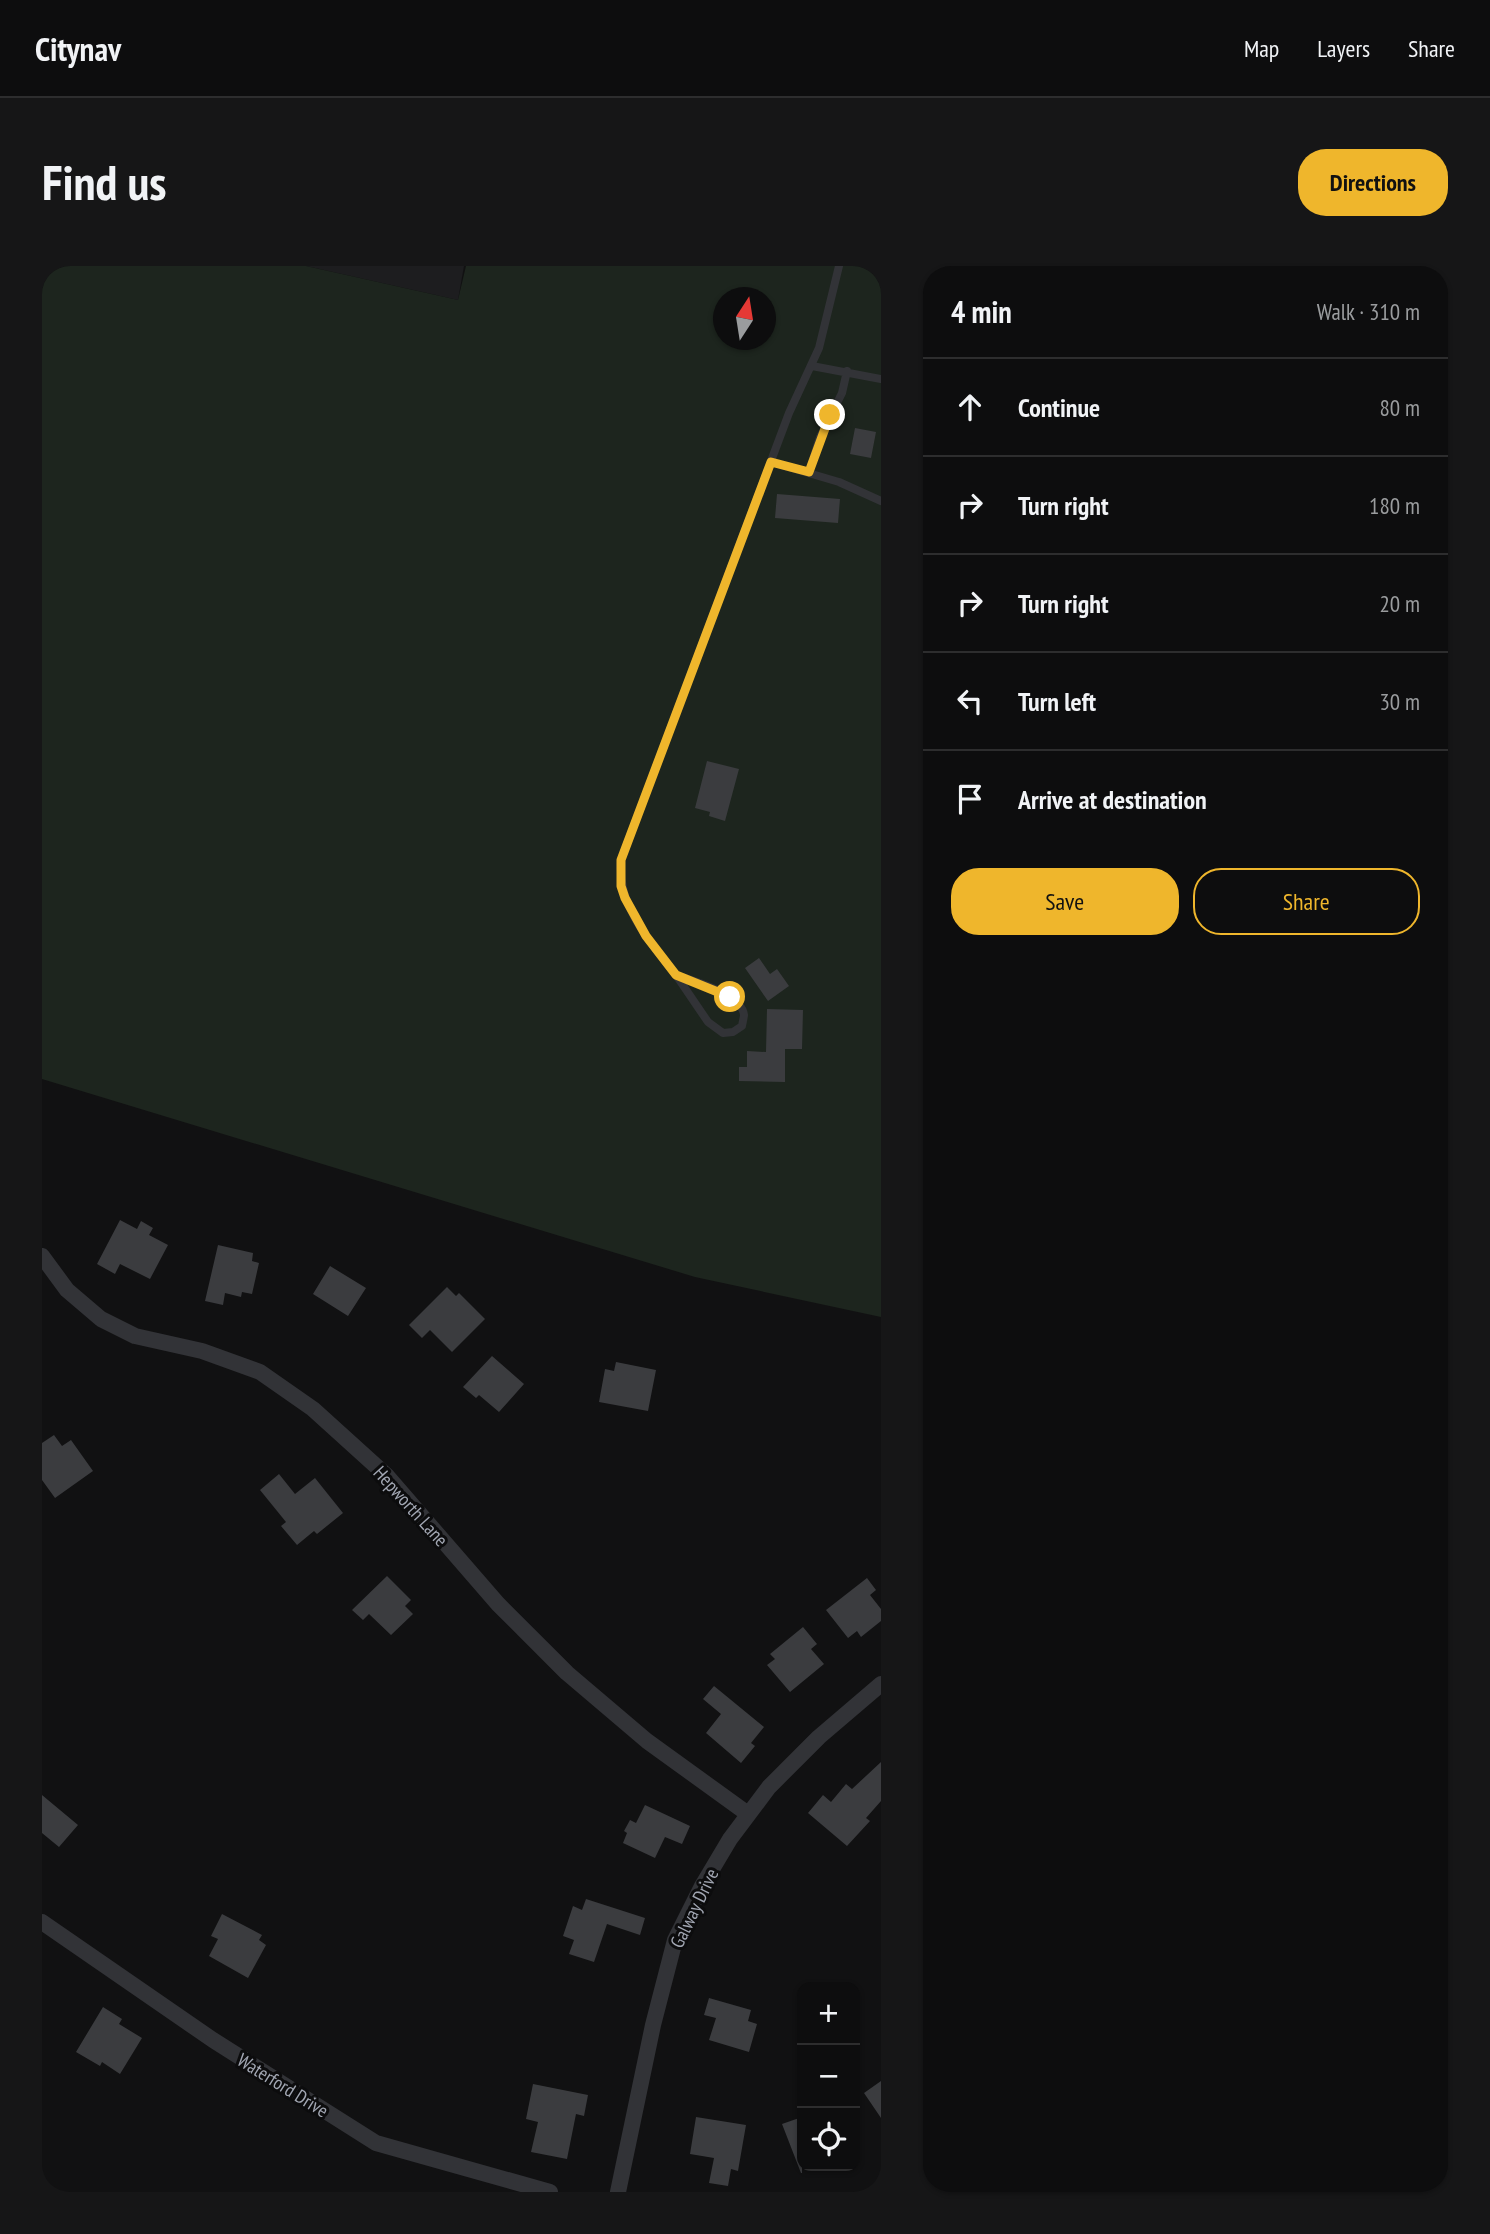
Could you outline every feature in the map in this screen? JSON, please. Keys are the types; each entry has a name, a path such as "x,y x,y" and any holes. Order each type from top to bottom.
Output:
{"street":[{"name":"Hepworth Lane","path":"42,1256 67,1290 101,1319 135,1336 202,1350 260,1372 313,1409 387,1476 498,1604 567,1673 647,1741 748,1814"},
{"name":"Galway Drive","path":"618,2192 653,2025 675,1940 723,1850 769,1787 818,1737 881,1684"},
{"name":"Waterford Drive","path":"42,1922 213,2040 376,2143 550,2192"}],"lane":[{"path":"676,975 719,991 741,1005 744,1016 742,1027 723,1033 708,1022 646,936 625,898 621,886 621,860 789,413 824,331 839,266"},
{"path":"811,366 881,379"},
{"path":"809,472 820,437 842,393 847,371"},
{"path":"771,462 839,482 881,500"}],"shaded area":[{"path":"42,266 306,266 458,300 466,266 881,266 881,1317 695,1277 42,1079"},
{"path":"306,266 464,266 458,300"}],"building":[{"path":"855,428 876,432 871,458 850,454"},
{"path":"777,494 840,499 838,523 775,518"},
{"path":"707,761 739,769 725,821 709,816 710,812 695,808"},
{"path":"759,958 770,974 777,969 789,986 768,1001 745,968"},
{"path":"767,1009 803,1010 802,1049 785,1049 785,1082 739,1081 739,1067 747,1067 747,1051 766,1052"},
{"path":"120,1220 137,1229 141,1221 153,1228 149,1235 168,1245 150,1279 120,1264 115,1274 97,1264"},
{"path":"218,1245 253,1253 252,1261 259,1263 252,1294 242,1292 241,1297 225,1293 223,1305 205,1301"},
{"path":"330,1266 366,1288 348,1316 313,1294"},
{"path":"447,1287 456,1296 459,1293 485,1319 452,1352 430,1330 422,1338 409,1325"},
{"path":"492,1356 524,1384 499,1412 479,1395 476,1398 463,1387"},
{"path":"616,1362 656,1370 648,1411 599,1402 605,1369 614,1371"},
{"path":"54,1435 62,1446 71,1440 93,1471 55,1498 42,1480 42,1443"},
{"path":"279,1474 295,1494 315,1478 343,1513 317,1534 314,1531 297,1545 281,1526 286,1522 260,1490"},
{"path":"387,1576 411,1600 405,1606 413,1614 391,1635 369,1614 363,1620 352,1610"},
{"path":"867,1578 876,1590 870,1595 881,1609 881,1621 861,1637 857,1631 848,1638 826,1610"},
{"path":"803,1627 817,1644 811,1649 824,1664 790,1692 767,1665 775,1659 770,1654"},
{"path":"714,1686 764,1727 751,1743 755,1746 741,1763 706,1733 721,1714 703,1699"},
{"path":"881,1762 881,1801 866,1818 870,1821 847,1846 808,1813 823,1795 831,1802 846,1784 852,1789"},
{"path":"42,1795 78,1825 59,1847 42,1833"},
{"path":"645,1805 690,1826 682,1844 665,1837 655,1858 623,1843 627,1833 624,1831 630,1820 636,1823"},
{"path":"586,1899 645,1918 640,1935 607,1924 594,1962 569,1954 574,1940 563,1936 573,1906 582,1910"},
{"path":"222,1914 262,1935 259,1940 266,1945 248,1978 209,1956 218,1939 211,1936"},
{"path":"709,1998 751,2010 748,2021 757,2024 749,2052 709,2040 716,2018 704,2015"},
{"path":"103,2007 122,2019 119,2024 142,2038 120,2074 102,2062 100,2066 76,2052"},
{"path":"881,2081 881,2118 864,2093"},
{"path":"533,2084 588,2095 584,2116 576,2114 567,2159 531,2152 538,2122 526,2119"},
{"path":"696,2117 746,2125 738,2171 731,2169 728,2186 709,2183 714,2158 690,2154"},
{"path":"797,2119 797,2163 782,2124"}],"route":[{"path":"730,997 676,975 634,917 621,886 621,860 771,462 809,472 830,415"}]}
